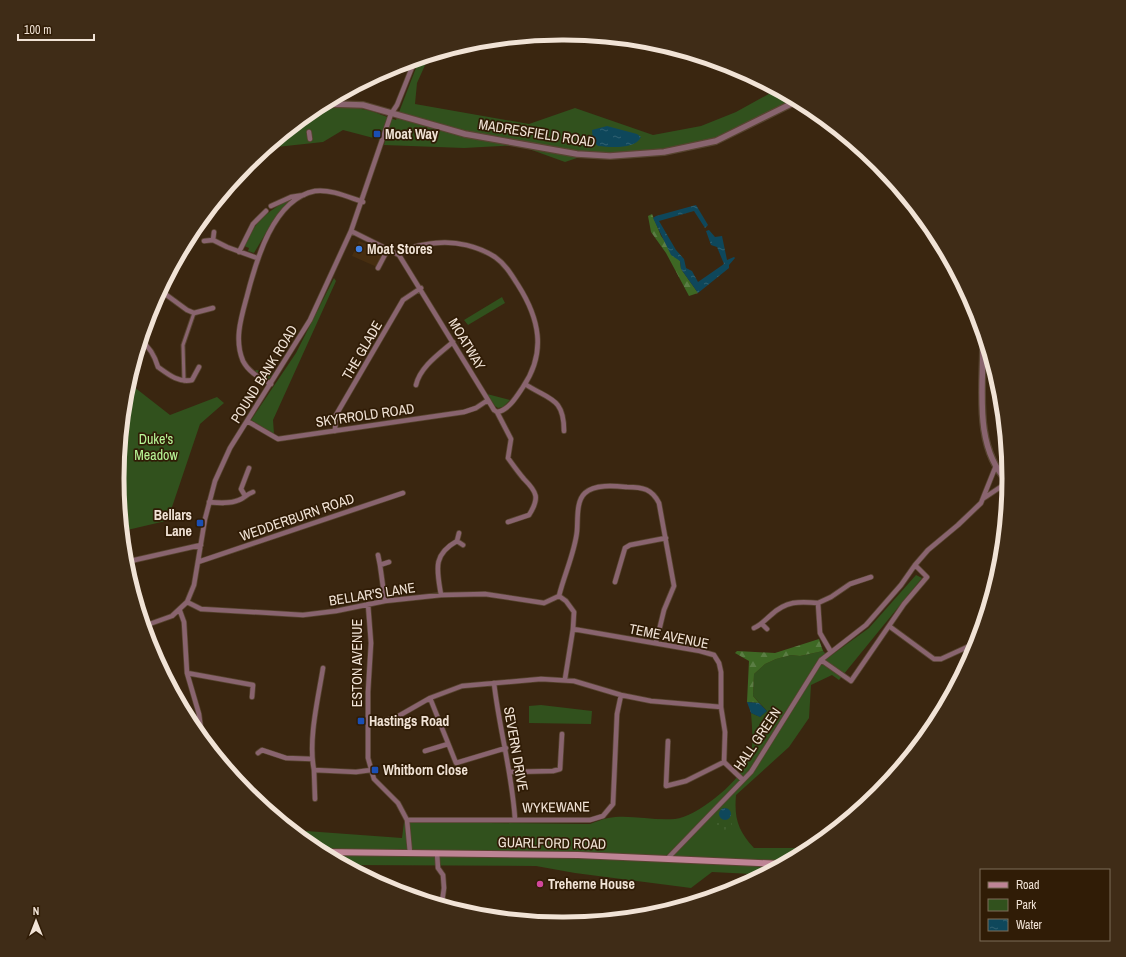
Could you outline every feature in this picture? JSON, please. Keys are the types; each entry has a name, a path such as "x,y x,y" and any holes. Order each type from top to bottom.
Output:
{"main road":[{"name":"GUARLFORD ROAD","path":"334,852 410,852 668,858 772,863"}],"street":[{"name":"POUND BANK ROAD","path":"150,624 172,616 180,611 187,602 194,585 209,502 215,481 230,448 304,331 363,202 391,114 398,104 412,67"},
{"name":"MADRESFIELD ROAD","path":"336,104 363,105 381,109 391,114 465,134 577,154 610,156 664,152 716,141 791,104"},
{"path":"309,132 310,139"},
{"path":"271,206 291,197 316,191 331,192 363,202"},
{"path":"271,384 253,374 244,362 238,346 238,334 257,258 265,240 279,217 304,195"},
{"path":"239,252 253,224 266,211"},
{"path":"351,231 400,255 404,251 429,243 459,243 480,249 496,258 508,268 529,303 536,324 538,345 525,384 517,397 506,408 498,412"},
{"path":"213,240 214,232"},
{"path":"204,241 213,240 239,252 257,258"},
{"path":"378,268 388,249"},
{"name":"MOATWAY","path":"400,255 494,410 498,412 511,439 508,458 532,486 536,493 535,504 529,515 508,522"},
{"name":"THE GLADE","path":"335,431 336,415 403,300 421,288"},
{"path":"166,294 187,310 194,313 213,308"},
{"path":"184,381 183,345 194,313"},
{"path":"416,385 423,370 453,342"},
{"path":"146,344 156,359 158,367 170,376 184,381 192,380 199,367"},
{"path":"983,354 984,426 988,448 995,468 1002,475"},
{"path":"525,384 558,404 563,413 564,431"},
{"name":"SKYRROLD ROAD","path":"247,421 278,439 464,412 476,408 488,400"},
{"path":"244,494 241,489 249,468"},
{"name":"HALL GREEN","path":"668,858 758,763 821,660 866,626 901,585 928,550 973,512 984,498 995,468"},
{"path":"565,679 573,629 574,612 566,601 559,596 577,533 580,501 586,492 591,489 623,486 641,487 655,495 659,503 674,586 664,610 656,643"},
{"name":"HALL GREEN","path":"984,498 1002,486"},
{"path":"209,502 228,503 239,500 244,494 253,492"},
{"name":"WEDDERBURN ROAD","path":"198,562 403,494"},
{"path":"441,595 437,567 440,555 446,547 457,541 459,533"},
{"path":"615,582 625,548 630,545 666,538"},
{"path":"457,541 463,545"},
{"path":"132,561 201,545"},
{"path":"378,555 385,601"},
{"path":"380,565 389,562"},
{"path":"821,660 851,681 904,604 927,577 915,565"},
{"path":"754,628 762,624 785,604 800,601 818,603 831,597 850,584 871,577"},
{"name":"BELLAR'S LANE","path":"187,602 201,609 303,615 336,611 385,601 441,595 485,594 544,603 559,596"},
{"path":"818,603 820,633 831,652"},
{"name":"ESTON AVENUE","path":"368,604 371,643 368,758 374,779 398,802 407,820 410,852"},
{"path":"180,611 184,622 187,673 200,714 201,726"},
{"path":"762,624 767,629"},
{"path":"889,626 934,659 941,659 968,647"},
{"name":"TEME AVENUE","path":"573,629 700,651 714,655 719,663 721,672 721,707 725,732 724,762"},
{"path":"314,799 314,770 312,759 323,668"},
{"path":"187,673 254,685 252,697"},
{"path":"368,722 395,718 430,698 462,686 541,678 565,679 621,695 651,701 721,707"},
{"name":"SEVERN DRIVE","path":"494,682 498,718 506,748 510,772 515,819"},
{"name":"WYKEWANE","path":"407,820 515,819 572,821 590,820 603,816 610,810 613,804 617,714 621,695"},
{"path":"430,698 456,763 506,748"},
{"path":"510,772 553,771 560,769 562,734"},
{"path":"668,741 666,786 686,781 724,762 743,780"},
{"path":"426,751 448,744"},
{"path":"260,749 286,758 312,759"},
{"path":"314,770 356,772 371,770"},
{"path":"437,853 438,868 443,875 444,888 442,900"}],"shaded area":[{"path":"359,241 384,251 377,267 352,256"}],"green space":[{"path":"424,62 426,63 417,83 415,104 529,124 575,108 653,135 701,126 736,112 771,93 788,102 745,126 704,143 662,150 592,153 565,162 518,145 464,148 384,145 385,141 343,130 323,142 276,147 319,114 327,109 336,107 350,107 370,111 396,120 417,65"},
{"path":"293,198 276,216 254,253 248,251 249,248 244,246 252,230 263,217 284,202"},
{"path":"652,214 661,236 680,261 681,269 698,293 689,296 666,253 651,232 648,216"},
{"path":"334,278 336,281 273,420 274,434 251,420 296,353"},
{"path":"502,297 505,303 468,325 464,320"},
{"path":"255,371 273,373 269,379 267,379 259,375"},
{"name":"Duke's Meadow","path":"134,387 170,415 217,397 224,403 200,424 172,507 170,520 127,530 124,478 125,450 128,421"},
{"path":"487,394 510,400 503,407 498,408"},
{"path":"916,575 922,578 839,680 832,675 811,685 809,718 789,747 736,795 738,824 744,836 754,848 799,848 752,874 712,872 691,888 575,873 536,866 357,865 319,843 302,831 402,838 404,822 590,824 606,818 616,817 675,819 685,816 696,811 719,795 739,775 746,765 752,746 751,713 760,717 767,711 753,696 754,674 765,664 791,655 800,656 823,651 829,657 869,628"},
{"path":"819,639 823,651 800,656 791,655 765,664 754,674 753,696 759,703 747,702 749,661 735,653 737,651 775,653"},
{"path":"541,705 592,711 591,724 529,723 529,706"},
{"path":"717,820 731,820 732,824 730,829 721,830 717,826"}],"water":[{"path":"607,126 637,134 641,137 638,141 628,146 598,146 593,141 592,130"},
{"path":"696,205 708,225 705,228 694,211 659,221 676,250 684,259 686,268 692,271 698,282 724,264 717,247 711,245 706,231 709,230 715,237 722,236 727,260 734,257 735,258 729,265 729,268 698,293 681,269 680,261 671,255 653,218"},
{"path":"747,702 759,703 767,711 760,717 751,713"},
{"path":"727,808 730,809 730,819 723,820 720,819 719,812 720,809"}],"place":[{"name":"Moat Way","path":"377,134"},
{"name":"Moat Stores","path":"359,249"},
{"name":"Bellars Lane","path":"200,523"},
{"name":"Hastings Road","path":"361,721"},
{"name":"Whitborn Close","path":"375,770"},
{"name":"Treherne House","path":"540,884"}]}
